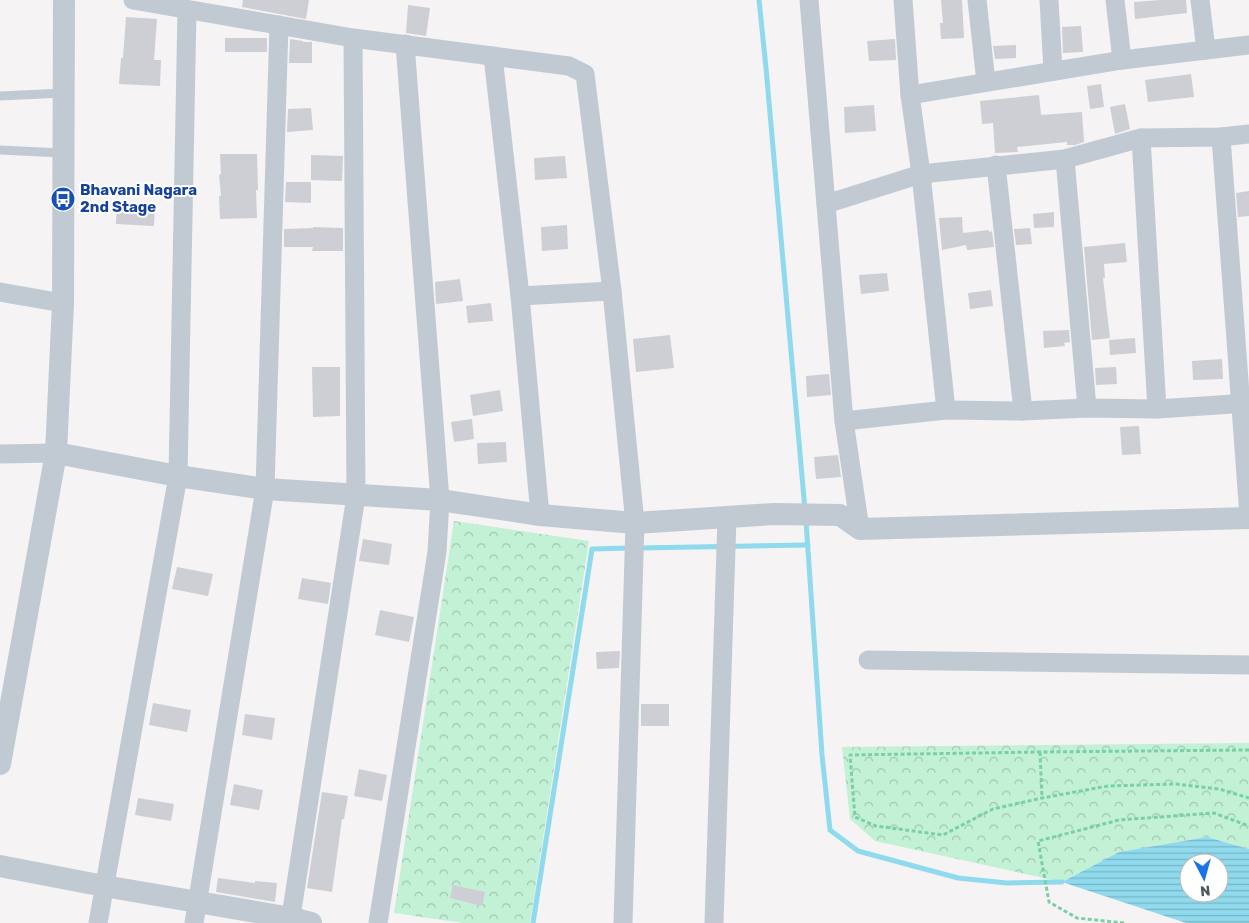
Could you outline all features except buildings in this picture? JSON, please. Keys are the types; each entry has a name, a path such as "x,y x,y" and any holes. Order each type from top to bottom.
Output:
{"street":[{"path":"0,764 56,454 63,303 64,0"},
{"path":"133,0 353,38 569,66 585,74 612,291 635,523 623,923"},
{"path":"809,0 844,421 860,529"},
{"path":"902,0 910,96 921,174 946,410"},
{"path":"977,0 986,82"},
{"path":"1049,0 1053,71"},
{"path":"1115,0 1122,60"},
{"path":"1200,0 1206,50"},
{"path":"98,923 178,476 187,10"},
{"path":"196,912 265,489 279,25"},
{"path":"0,866 104,886 196,912 297,921 356,496 353,38"},
{"path":"378,923 437,552 440,500 405,44"},
{"path":"910,96 1122,60 1249,45"},
{"path":"493,56 520,296 540,515"},
{"path":"826,204 921,174 1065,159 1141,138 1221,138 1249,134"},
{"path":"1141,138 1157,409"},
{"path":"0,454 56,454 178,476 265,489 440,500 540,515 635,523 774,514 840,515 860,529 1249,517 1245,403 1221,138"},
{"path":"1065,159 1087,408"},
{"path":"996,165 1024,411"},
{"path":"520,296 612,291"},
{"path":"0,292 63,303"},
{"path":"844,421 946,410 1157,409 1245,403"},
{"path":"714,923 727,517"},
{"path":"868,660 1249,665"}],"lane":[{"path":"0,96 64,93"},
{"path":"0,150 64,153"}],"path":[{"path":"1249,750 850,755 855,817 876,826 943,835 993,809 1108,786 1176,784 1219,789 1249,798"},
{"path":"1040,752 1042,798"},
{"path":"1124,923 1077,918 1049,902 1038,842 1119,820 1214,813 1249,826"}],"green space":[{"path":"454,521 589,541 530,923 463,923 394,913"},
{"path":"1249,743 1249,849 1207,837 1119,852 1062,882 875,841 850,819 842,747"}],"water":[{"path":"1207,837 1249,849 1249,923 1186,923 1062,882 1119,852"}],"waterway":[{"path":"759,0 805,510"},
{"path":"806,521 822,755 830,830 858,851 958,878 1007,883 1062,882"},
{"path":"639,548 808,545"},
{"path":"533,923 592,549 630,548"}],"place":[{"name":"Bhavani Nagara 2nd Stage","path":"63,199"}]}
